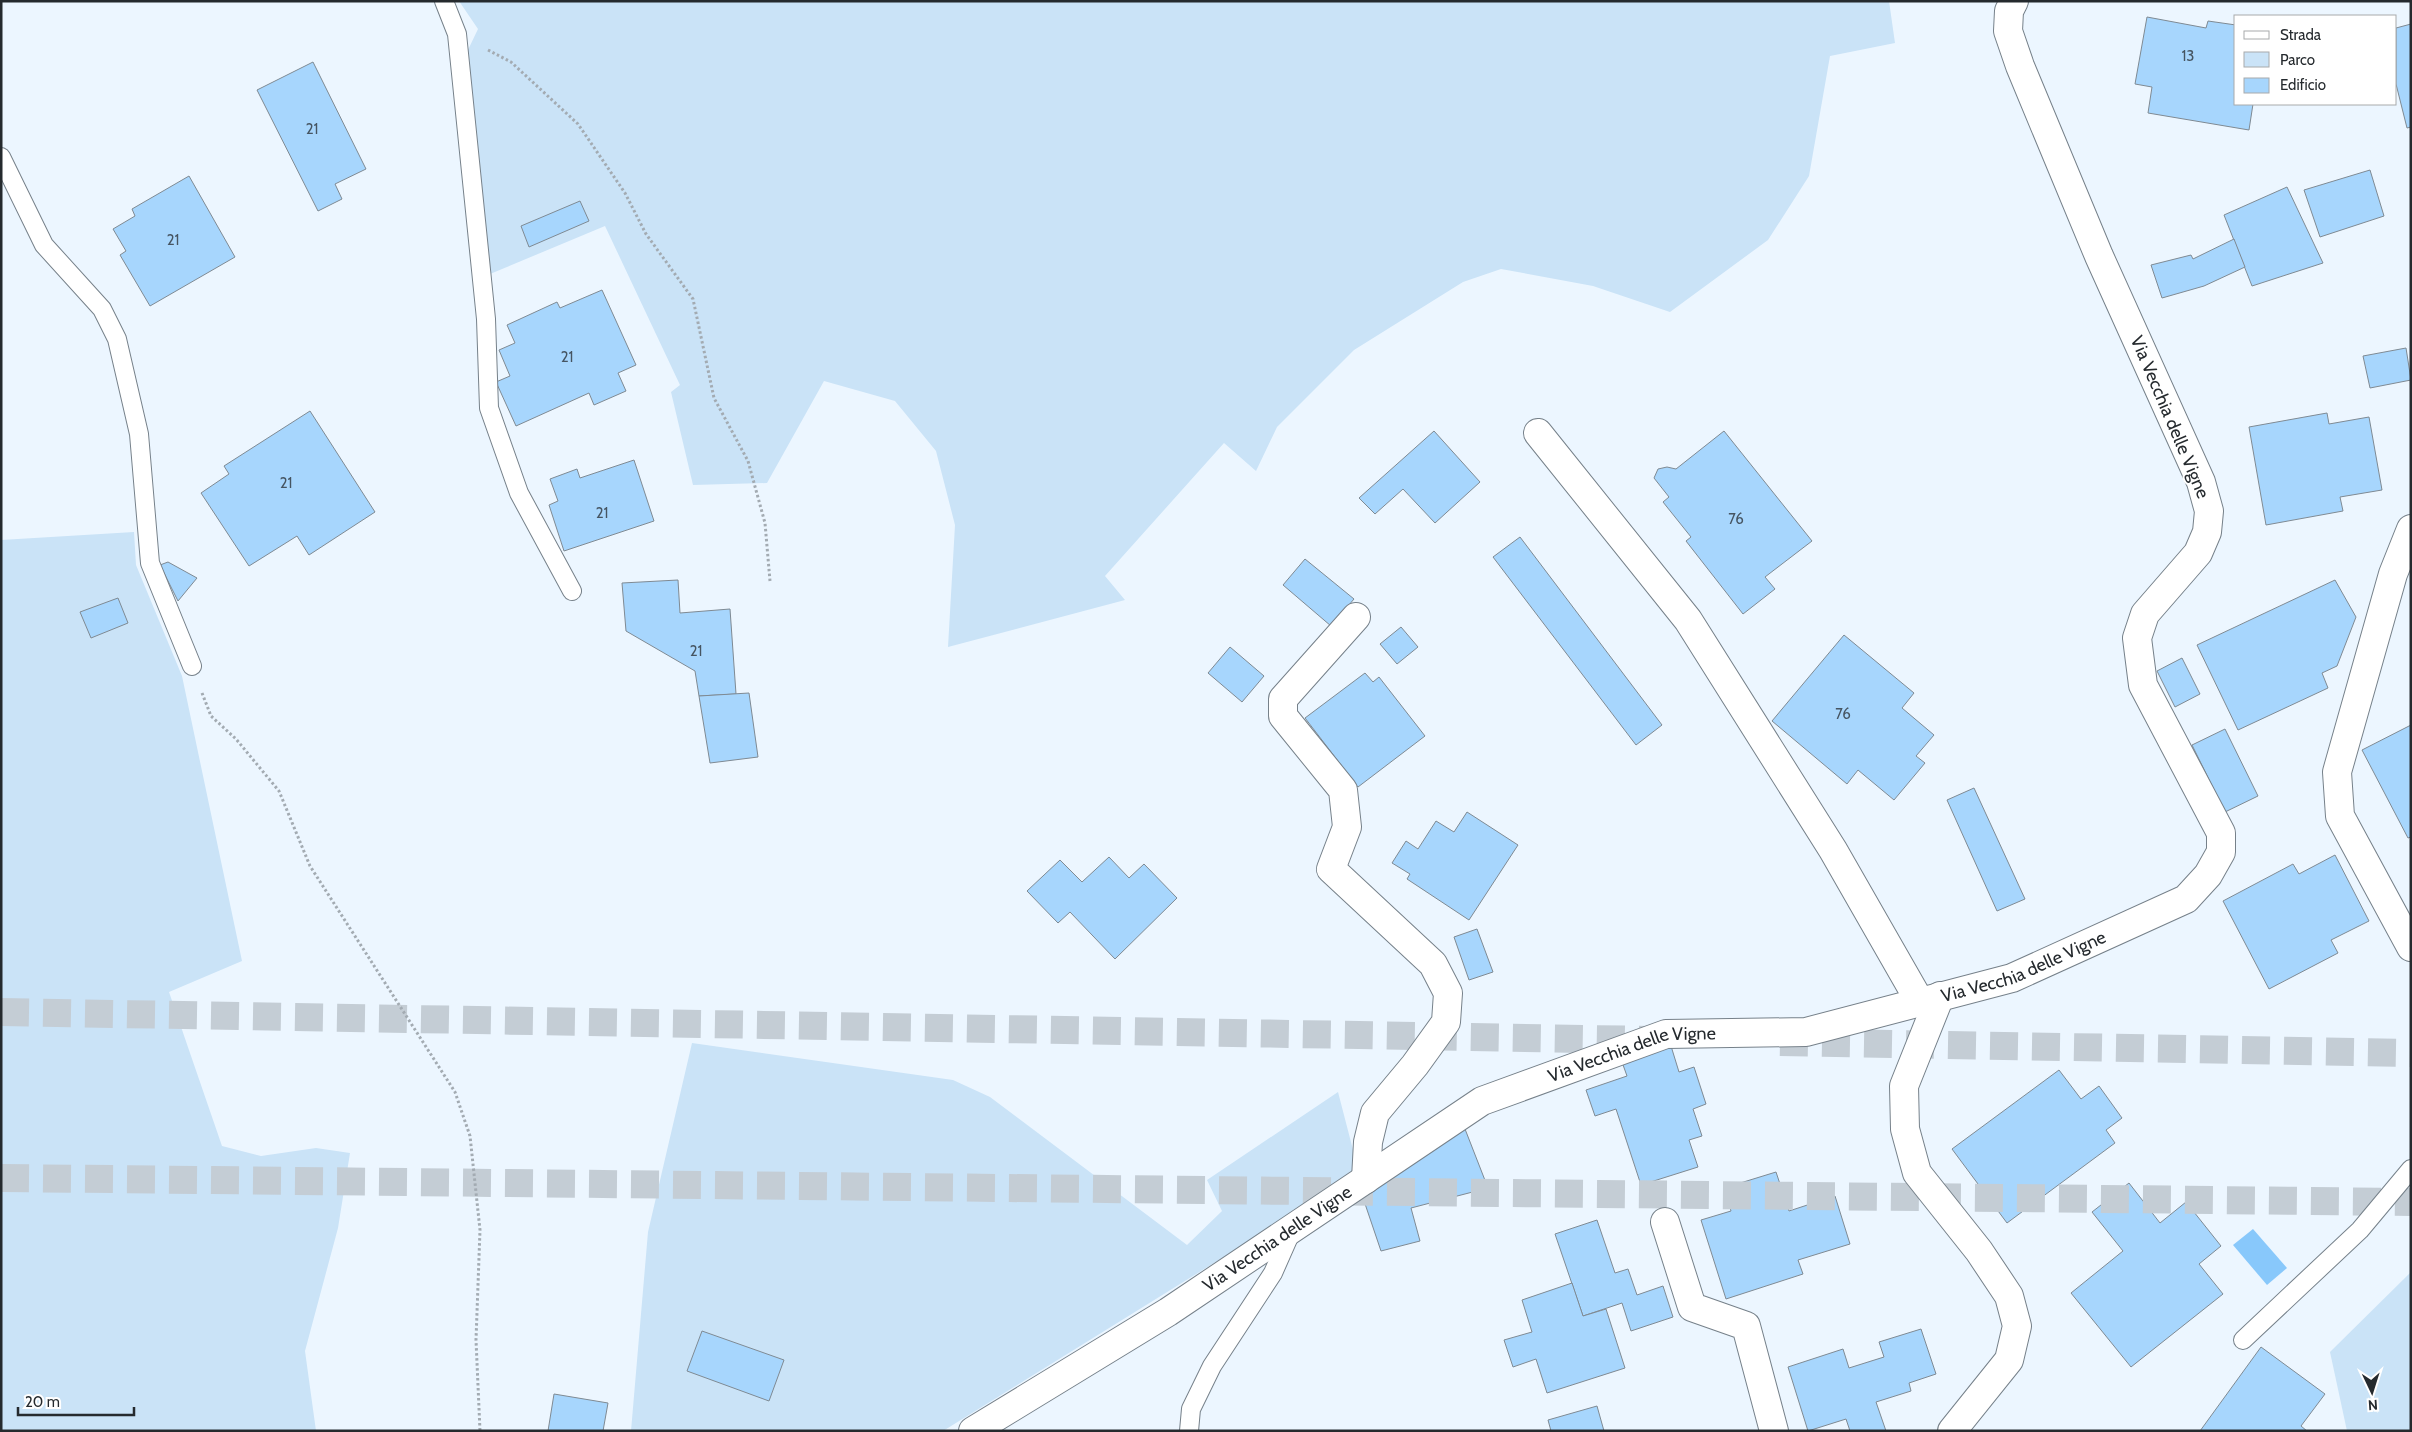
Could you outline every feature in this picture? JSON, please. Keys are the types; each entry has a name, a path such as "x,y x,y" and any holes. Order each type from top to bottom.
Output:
{"street":[{"name":"Via Vecchia delle Vigne","path":"973,1431 1168,1312 1482,1101 1666,1034 1806,1032 2012,978 2186,899 2208,875 2221,852 2221,833 2144,685 2137,638 2145,614 2198,553 2207,532 2209,511 2201,482 2099,256 2020,66 2008,32 2009,11 2014,1"},
{"path":"1538,433 1688,620 1833,850 1930,999 1904,1086 1904,1129 1917,1173 1979,1251 2009,1296 2017,1326 2009,1360 1952,1431"},
{"path":"2411,529 2393,574 2337,772 2340,816 2411,947"},
{"path":"1356,617 1283,699 1283,716 1343,790 1347,827 1331,869 1433,964 1448,993 1446,1022 1415,1065 1375,1113 1368,1142 1366,1179"},
{"path":"1665,1222 1692,1307 1746,1326 1774,1431"}],"lane":[{"path":"444,1 457,34 486,319 489,408 518,493 572,590"},
{"path":"1,157 44,245 102,309 116,339 140,434 150,563 192,666"},
{"path":"2243,1340 2360,1230 2411,1169"},
{"path":"1189,1431 1191,1409 1212,1366 1273,1273 1294,1228"}],"path":[{"path":"457,34 510,62 578,124 625,193 646,234 693,299 714,398 748,461 765,523 770,581"},
{"path":"192,666 211,716 236,738 279,791 310,866 455,1092 470,1136 480,1230 476,1340 480,1431"}],"green space":[{"path":"459,1 1889,1 1895,43 1830,56 1809,176 1768,240 1670,312 1593,286 1501,269 1463,282 1354,350 1277,427 1256,471 1224,443 1105,576 1125,600 948,647 955,525 936,451 895,401 824,381 767,483 693,485 671,392 680,385 605,226 490,274 467,52 478,29"},
{"path":"134,532 136,565 182,676 242,961 169,992 222,1146 261,1156 316,1148 350,1153 338,1228 305,1351 316,1431 1,1431 1,540"},
{"path":"692,1043 953,1080 990,1097 1187,1245 1222,1211 1207,1180 1338,1092 1359,1173 943,1431 631,1431 648,1232"},
{"path":"2411,1272 2411,1431 2347,1431 2330,1352"}],"water":[{"path":"2253,1229 2287,1268 2267,1285 2233,1245"}],"building":[{"path":"2147,17 2206,28 2208,21 2234,25 2234,105 2253,105 2249,130 2148,113 2152,87 2135,84"},
{"path":"2411,24 2411,127 2407,128 2397,88 2397,28"},
{"path":"313,62 366,169 335,184 342,199 318,211 257,90"},
{"path":"2370,170 2384,216 2320,237 2304,190"},
{"path":"189,176 235,257 150,306 120,255 126,251 113,229 135,216 132,209"},
{"path":"2287,187 2323,263 2252,286 2224,215"},
{"path":"580,201 589,221 529,247 521,226"},
{"path":"2234,239 2245,267 2204,286 2162,298 2151,265 2191,255 2193,259"},
{"path":"602,290 636,365 618,373 626,391 594,405 589,393 516,426 496,382 510,376 499,350 515,343 507,325 557,302 560,308"},
{"path":"2406,348 2411,380 2370,388 2363,356"},
{"path":"310,411 375,512 309,555 297,536 249,566 201,493 229,474 224,466"},
{"path":"2327,413 2329,424 2369,417 2382,490 2340,497 2343,511 2266,525 2249,427"},
{"path":"1434,431 1480,482 1435,523 1403,489 1375,514 1359,498"},
{"path":"1724,431 1812,541 1765,577 1775,589 1743,614 1686,541 1691,537 1663,502 1669,497 1654,478 1658,469 1667,467 1676,469"},
{"path":"634,460 654,521 564,551 549,505 558,501 550,479 577,469 580,478"},
{"path":"1520,537 1662,725 1636,745 1493,557"},
{"path":"1305,559 1354,599 1331,626 1283,585"},
{"path":"168,562 197,578 178,601 160,565"},
{"path":"678,580 680,613 730,609 736,694 699,696 695,671 626,631 622,583"},
{"path":"2335,580 2356,617 2337,666 2322,673 2328,688 2238,730 2197,645"},
{"path":"118,598 128,623 91,638 80,612"},
{"path":"1401,627 1418,647 1397,664 1380,644"},
{"path":"1844,635 1914,693 1902,708 1934,735 1916,756 1925,763 1894,800 1858,770 1847,784 1772,721"},
{"path":"1230,647 1264,676 1242,702 1208,673"},
{"path":"2182,658 2200,694 2175,707 2157,671"},
{"path":"1365,673 1373,682 1379,677 1425,736 1358,787 1305,718"},
{"path":"749,693 758,757 710,763 699,696"},
{"path":"2411,725 2411,837 2408,838 2362,750"},
{"path":"2225,729 2258,796 2225,812 2192,745"},
{"path":"1974,788 2025,899 1997,911 1947,800"},
{"path":"1467,812 1518,845 1469,920 1407,879 1410,874 1392,863 1406,841 1418,849 1436,821 1454,832"},
{"path":"2335,855 2369,921 2331,940 2338,953 2269,989 2223,901 2293,864 2299,874"},
{"path":"1109,857 1129,878 1144,864 1177,898 1115,959 1070,912 1058,923 1027,891 1060,860 1082,882"},
{"path":"1477,929 1493,972 1469,980 1454,937"},
{"path":"1671,1046 1679,1072 1694,1067 1706,1104 1693,1109 1702,1136 1689,1140 1698,1167 1641,1185 1616,1109 1595,1116 1586,1090 1627,1076 1622,1062"},
{"path":"2059,1070 2081,1099 2099,1086 2122,1118 2106,1130 2115,1143 2007,1223 1952,1149"},
{"path":"1465,1129 1488,1188 1411,1208 1420,1241 1381,1251 1360,1189"},
{"path":"1776,1172 1789,1211 1835,1196 1850,1244 1798,1260 1803,1274 1726,1299 1701,1220 1731,1211 1724,1188"},
{"path":"2129,1183 2160,1223 2186,1202 2221,1246 2199,1264 2223,1294 2131,1367 2071,1293 2123,1251 2092,1212"},
{"path":"1597,1220 1615,1273 1628,1269 1637,1295 1663,1286 1673,1317 1631,1331 1622,1303 1583,1316 1555,1234"},
{"path":"1572,1283 1583,1316 1606,1309 1625,1368 1547,1393 1536,1359 1513,1367 1504,1340 1532,1332 1522,1300"},
{"path":"1921,1329 1936,1374 1909,1383 1911,1391 1876,1402 1886,1431 1850,1431 1846,1419 1808,1431 1788,1367 1843,1349 1849,1368 1884,1357 1879,1342"},
{"path":"702,1331 784,1360 769,1401 687,1371"},
{"path":"2261,1347 2325,1394 2301,1426 2307,1431 2200,1431"},
{"path":"554,1394 608,1403 603,1431 548,1431"},
{"path":"1597,1406 1604,1431 1551,1431 1548,1420"}],"tunnel":[{"path":"1,1012 1647,1040"},
{"path":"1780,1042 2411,1053"},
{"path":"1,1178 2411,1202"}]}
